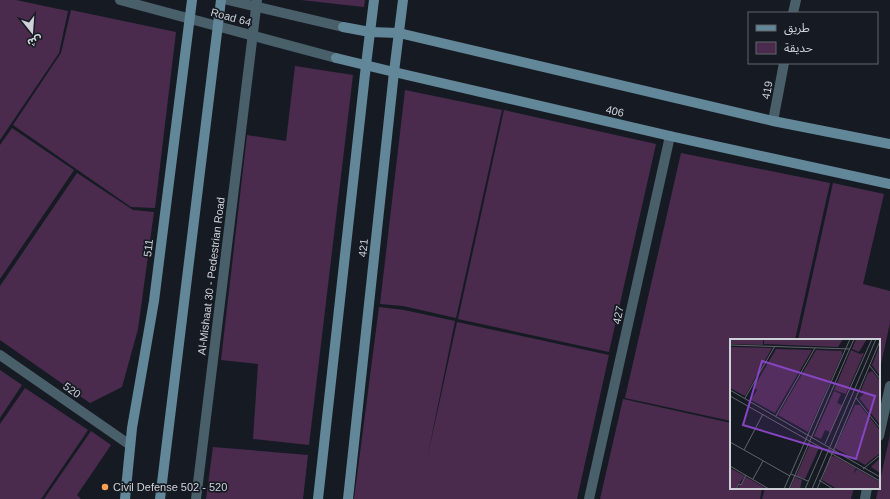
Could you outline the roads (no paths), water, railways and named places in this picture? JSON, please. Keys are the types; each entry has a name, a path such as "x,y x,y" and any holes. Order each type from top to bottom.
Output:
{"street":[{"name":"Road 64","path":"120,0 336,58"},
{"name":"511","path":"125,499 132,428 154,301 192,0"},
{"path":"160,499 221,0"},
{"name":"Road 64","path":"228,0 370,32"},
{"name":"Al-Mishaat 30 - Pedestrian Road","path":"196,499 257,0"},
{"path":"318,499 374,0"},
{"name":"421","path":"348,499 403,0"},
{"path":"793,12 796,0"},
{"path":"370,32 399,33 773,121 890,144"},
{"name":"406","path":"336,58 670,136 890,184"},
{"name":"419","path":"773,121 784,64"},
{"name":"427","path":"589,499 670,136"},
{"name":"520","path":"0,355 130,445"},
{"path":"880,431 890,386"},
{"path":"865,499 867,489"}],"place":[{"name":"Civil Defense 502 - 520","path":"105,487"}]}
